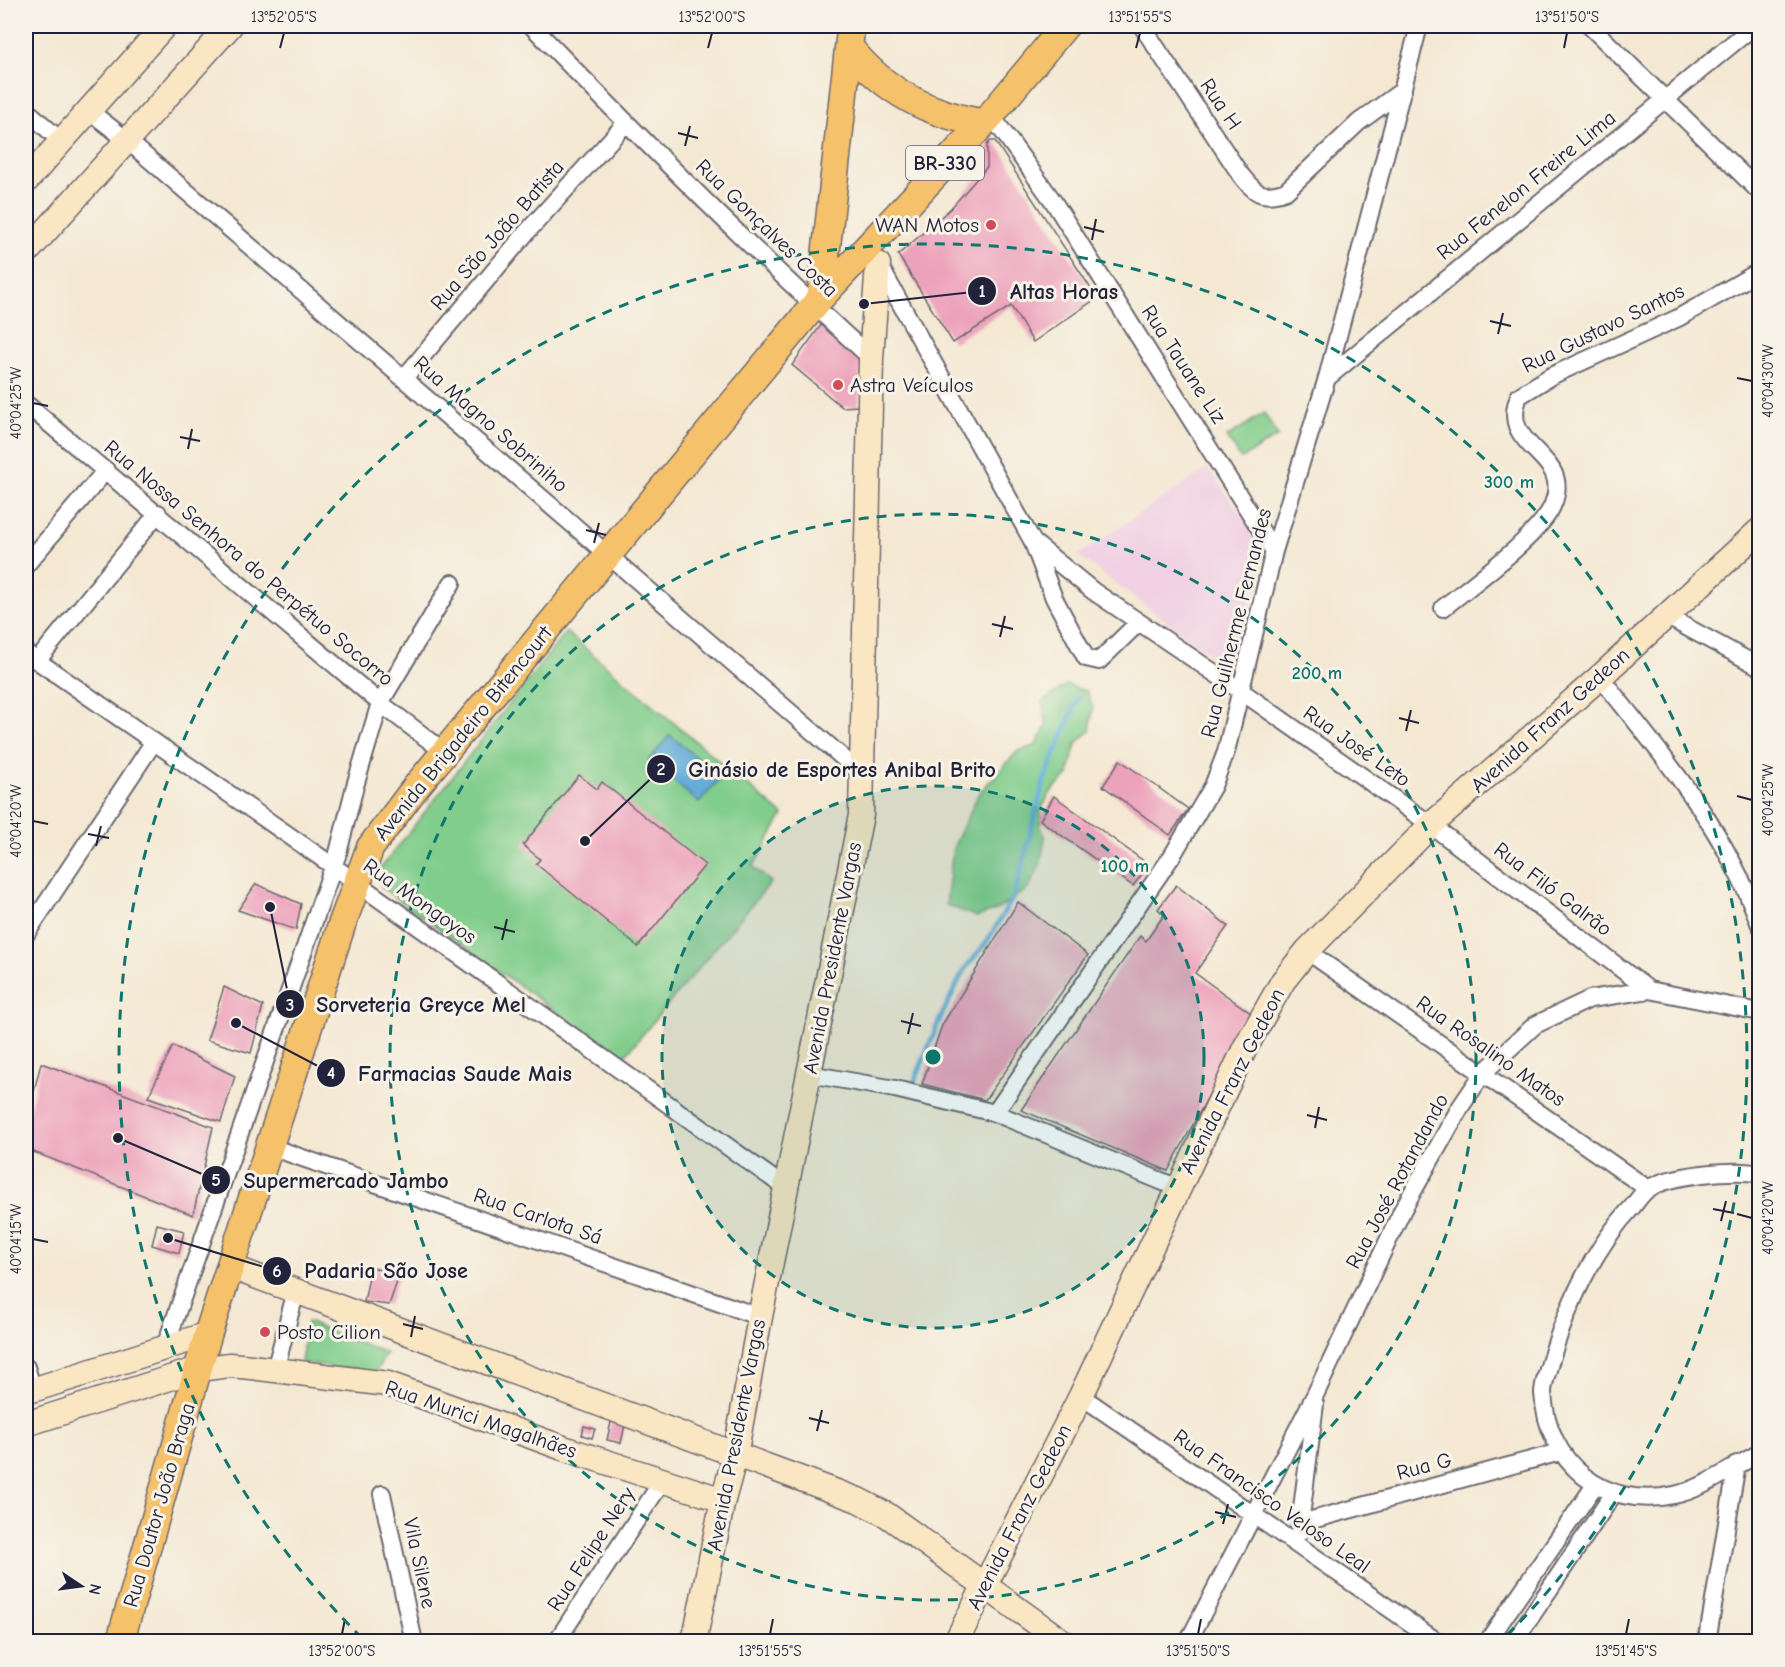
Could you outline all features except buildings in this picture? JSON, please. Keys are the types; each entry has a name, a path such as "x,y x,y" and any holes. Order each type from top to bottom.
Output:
{"main road":[{"name":"BR-330","path":"818,302 874,254 1065,26"},
{"path":"850,36 879,80 907,99 944,114 987,119"},
{"path":"818,302 850,36"},
{"name":"Avenida Brigadeiro Bitencourt","path":"198,1369 267,1146 370,848 415,788 818,302"},
{"name":"Rua Doutor João Braga","path":"120,1641 198,1369"}],"street":[{"path":"26,180 164,26"},
{"path":"26,253 230,26"},
{"name":"Rua Gonçalves Costa","path":"532,26 626,123 818,302 872,358"},
{"name":"Rua H","path":"1142,26 1240,174 1252,189 1272,196 1286,191 1359,122 1403,90"},
{"path":"1590,26 1760,192"},
{"name":"Rua Fenelon Freire Lima","path":"1327,378 1754,26"},
{"name":"Rua Guilherme Fernandes","path":"995,1113 1172,856 1207,796 1226,752 1274,551 1327,378 1403,90 1416,28"},
{"path":"26,110 61,141"},
{"name":"Rua Magno Sobriniho","path":"88,110 128,141 863,775"},
{"name":"Rua Tauane Liz","path":"987,119 1053,201 1274,551"},
{"name":"Rua São João Batista","path":"404,378 526,233 626,123"},
{"name":"Avenida Presidente Vargas","path":"694,1641 723,1500 735,1456 760,1317 861,815 874,254"},
{"name":"Rua José Leto","path":"874,254 1033,542 1054,598 1086,658 1099,661 1139,622"},
{"name":"Rua Gustavo Santos","path":"1443,609 1538,528 1553,505 1557,485 1552,468 1518,429 1513,419 1519,396 1551,376 1687,314 1760,271"},
{"name":"Rua Nossa Senhora do Perpétuo Socorro","path":"26,404 158,513 380,704 446,753"},
{"path":"26,565 106,471"},
{"path":"31,657 158,513"},
{"name":"Avenida Franz Gedeon","path":"956,1641 1080,1396 1245,1048 1283,981 1306,951 1431,825 1600,676 1760,530"},
{"name":"Rua José Leto","path":"1033,542 1093,591 1241,691 1431,825"},
{"path":"165,1347 333,866 380,704 452,583"},
{"path":"1666,616 1760,667"},
{"name":"Rua Mongoyos","path":"31,657 333,866 786,1188"},
{"path":"1600,676 1697,800 1727,851 1760,925"},
{"path":"26,934 153,743"},
{"name":"Rua Filó Galrão","path":"1431,825 1649,990"},
{"name":"Rua Rosalino Matos","path":"1306,951 1484,1072 1648,1189"},
{"name":"Rua José Rotandando","path":"1188,1641 1316,1393 1403,1209 1461,1106 1484,1072 1534,1025 1590,999 1649,990 1760,1012"},
{"path":"809,1074 895,1089 995,1113 1178,1188"},
{"name":"Rua Carlota Sá","path":"267,1146 760,1317"},
{"path":"1760,1174 1748,1172 1698,1174 1648,1189 1610,1230 1578,1289 1557,1337 1543,1390 1547,1419 1560,1452 1575,1470 1595,1485 1614,1493 1655,1497 1674,1495 1708,1482 1760,1453"},
{"path":"231,1267 858,1500 887,1515 1063,1641"},
{"path":"275,1370 296,1291"},
{"path":"26,1367 29,1391 208,1334"},
{"name":"Rua Murici Magalhães","path":"26,1424 198,1369 230,1365 388,1384 723,1500"},
{"name":"Rua José Rotandando","path":"1295,1545 1301,1523 1316,1393"},
{"name":"Rua Francisco Veloso Leal","path":"1080,1396 1438,1641"},
{"name":"Rua G","path":"1301,1523 1560,1452"},
{"path":"1707,1641 1737,1464"},
{"name":"Rua Felipe Nery","path":"556,1641 663,1480"},
{"path":"1486,1641 1595,1485"},
{"path":"1514,1641 1614,1493"},
{"name":"Vila Silene","path":"382,1494 414,1641"}],"shaded area":[{"path":"1208,468 1266,549 1233,666 1226,666 1078,555"}],"green space":[{"path":"1264,413 1278,436 1241,459 1227,437"},
{"path":"566,632 783,815 753,867 771,882 622,1059 382,888 377,873"},
{"path":"1066,685 1087,691 1093,708 1090,731 1076,744 1068,775 1051,792 1041,810 1041,827 1045,838 1040,865 1029,888 996,910 977,917 946,905 953,848 979,793 1018,751 1035,746 1047,725 1042,702"},
{"path":"307,1322 386,1353 375,1375 301,1362"}],"water":[{"path":"670,735 720,778 699,803 649,760"}],"waterway":[{"path":"914,1083 939,1021 964,970 987,942 1014,896 1044,781 1078,698"}],"place":[{"name":"WAN Motos","path":"991,225"},
{"name":"Altas Horas","path":"864,304"},
{"name":"Astra Veículos","path":"838,385"},
{"name":"Ginásio de Esportes Anibal Brito","path":"585,841"},
{"name":"Sorveteria Greyce Mel","path":"270,907"},
{"name":"Farmacias Saude Mais","path":"236,1023"},
{"name":"Supermercado Jambo","path":"118,1138"},
{"name":"Padaria São Jose","path":"168,1238"},
{"name":"Posto Cilion","path":"265,1332"}]}
